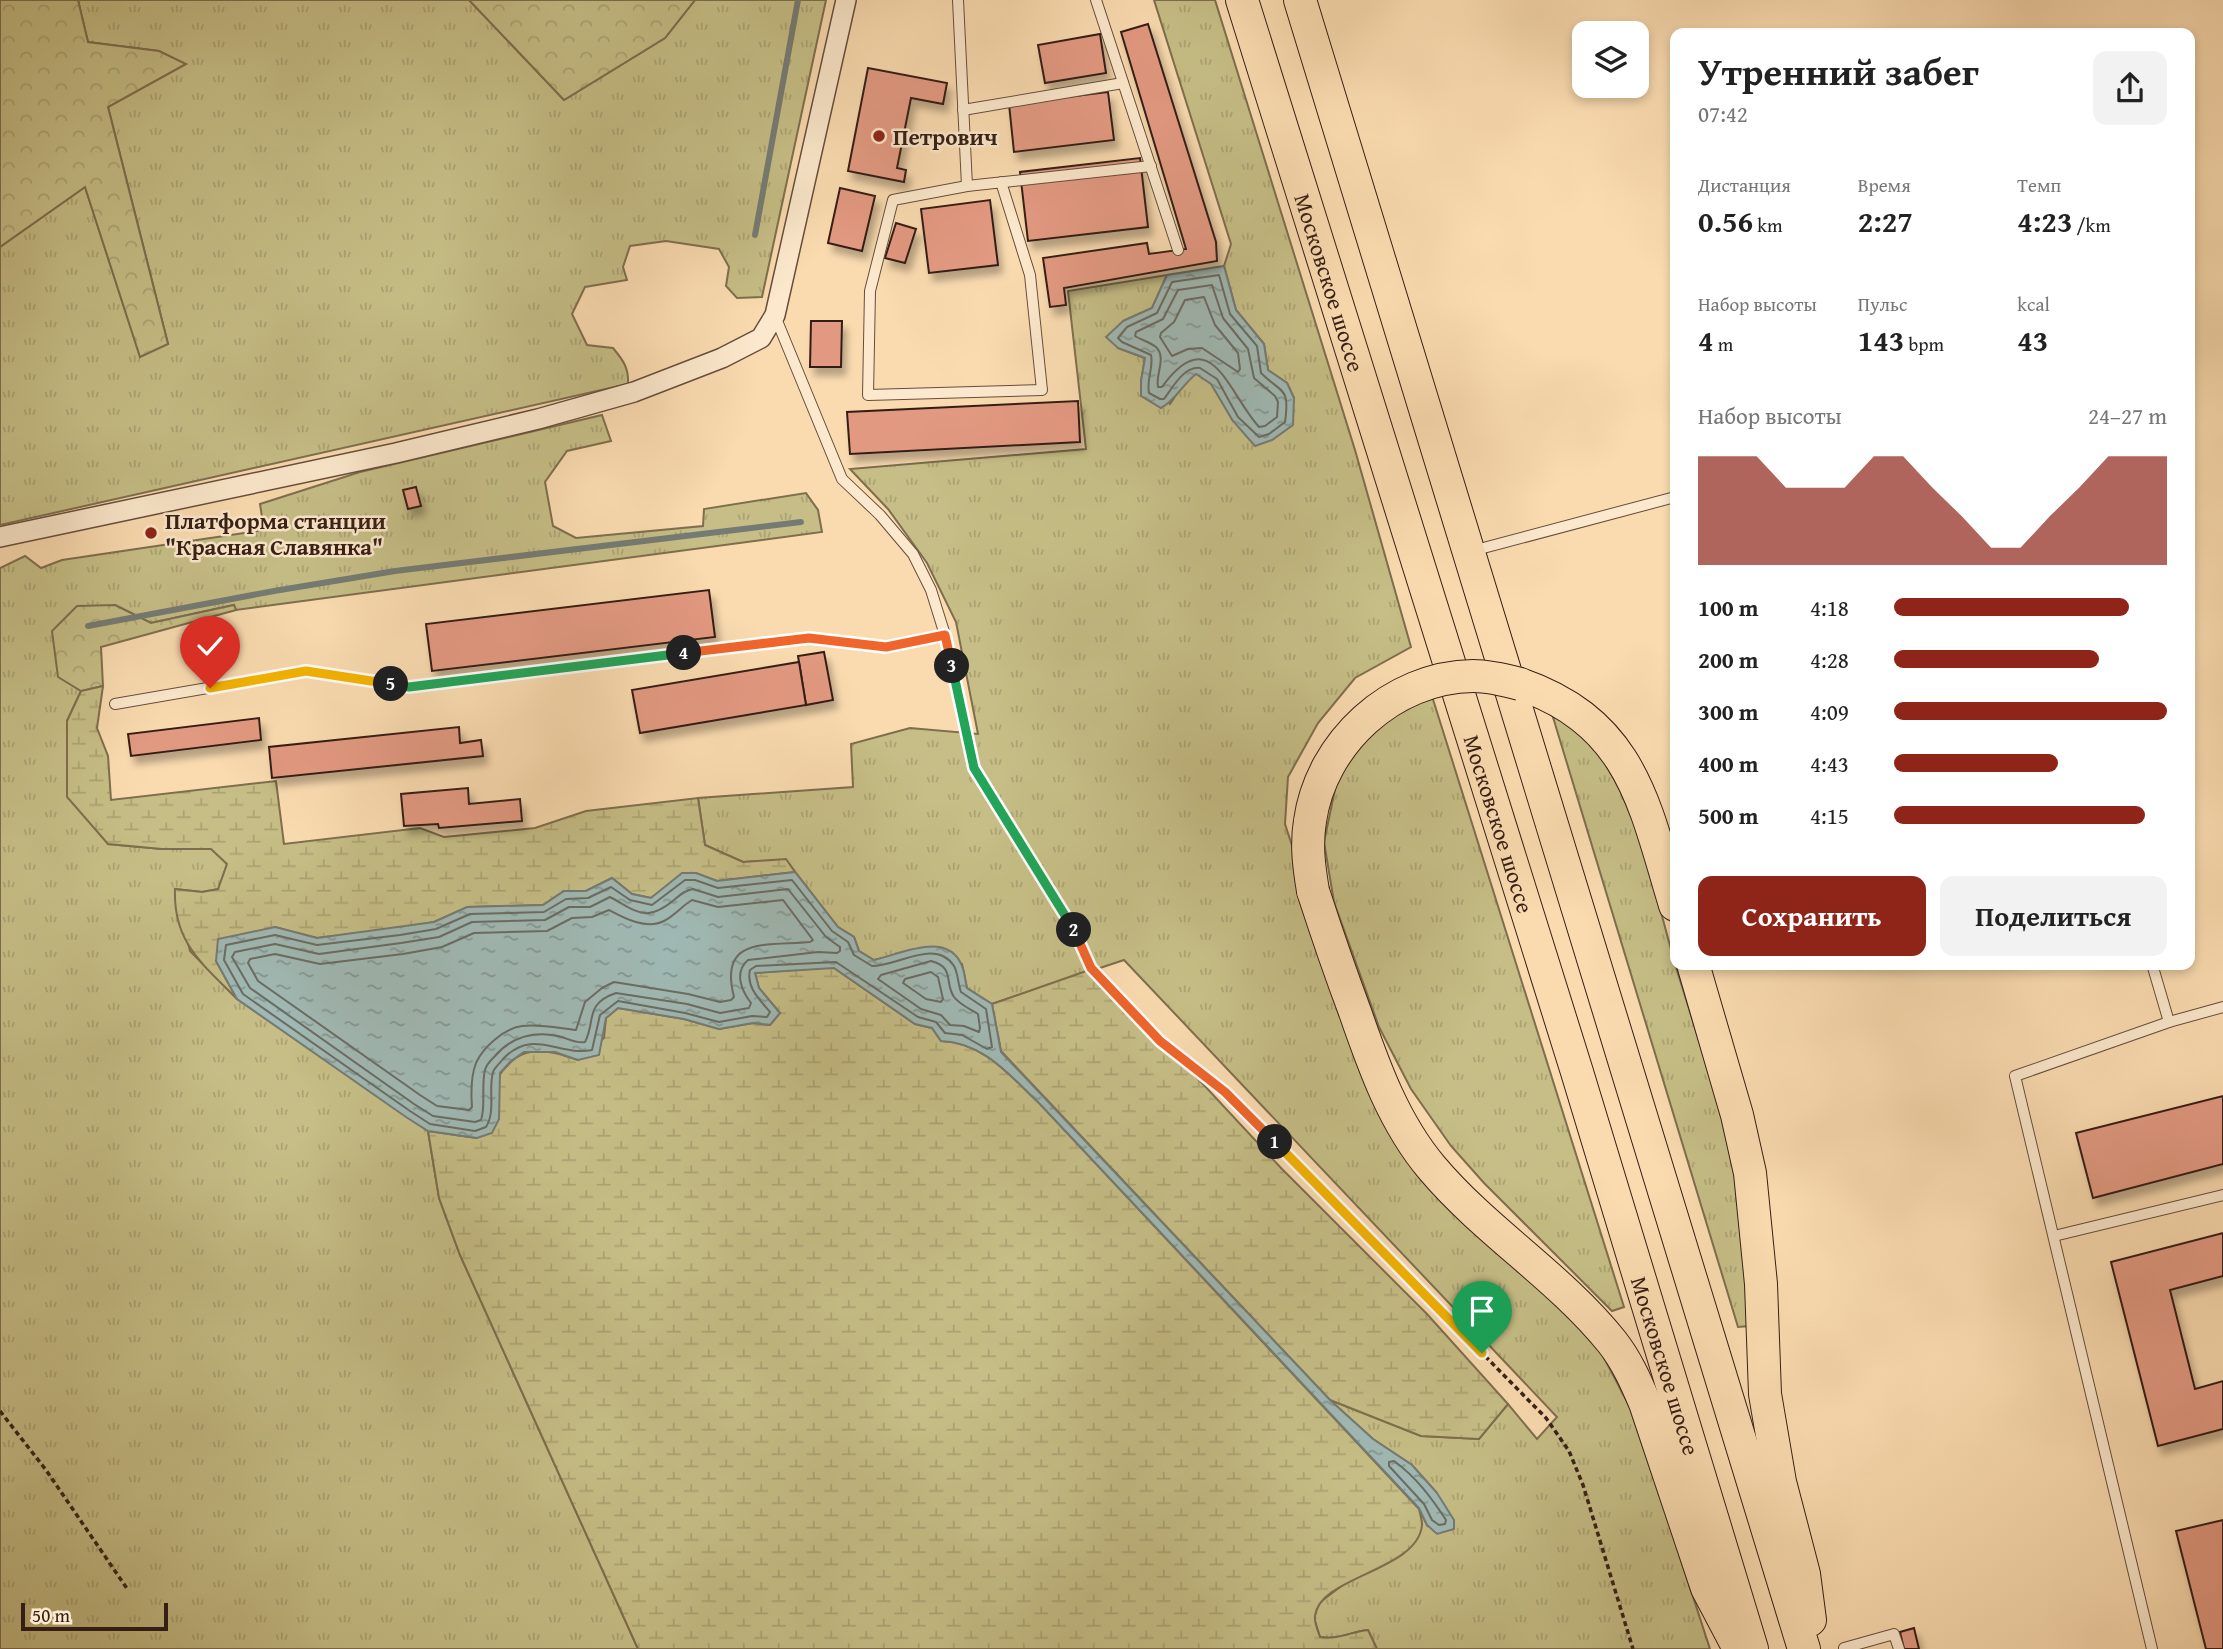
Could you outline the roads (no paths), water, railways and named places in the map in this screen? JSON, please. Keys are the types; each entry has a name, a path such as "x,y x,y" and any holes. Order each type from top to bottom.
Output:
{"highway":[{"name":"Московское шоссе","path":"1242,0 1577,1072 1752,1649"},
{"path":"1300,0 1804,1649"},
{"path":"1670,889 1647,814 1628,769 1615,749 1600,731 1563,702 1498,679 1474,676 1427,684 1384,704 1349,735 1335,755 1324,775 1310,820 1308,856 1313,891 1383,1089 1408,1136 1433,1169 1464,1201 1579,1306 1613,1344 1633,1375 1645,1403 1707,1588 1739,1649"},
{"path":"1695,970 1737,1115 1750,1173 1761,1284 1765,1394 1780,1482 1804,1574 1813,1649"}],"street":[{"path":"0,537 396,453 538,419 634,392 722,358 761,338 775,315 846,0"}],"lane":[{"path":"958,0 967,186"},
{"path":"1096,0 1178,250"},
{"path":"963,110 1123,83"},
{"path":"1001,182 1030,275 1042,390 868,395 870,291 893,200 967,186 1001,182 1151,166"},
{"path":"775,315 842,478 880,515 913,554 931,590 945,635 974,768"},
{"path":"1468,553 1670,498"},
{"path":"115,704 306,671 409,687 809,638 886,647 945,635"},
{"path":"2154,970 2169,1022"},
{"path":"2152,1649 2015,1076 2169,1022 2223,1007"},
{"path":"2054,1236 2223,1195"},
{"path":"1844,1648 1894,1634 1899,1649"}],"water":[{"path":"1224,266 1236,310 1264,344 1268,370 1287,383 1294,398 1293,425 1272,440 1255,446 1233,421 1211,384 1196,374 1161,408 1141,396 1145,358 1118,348 1106,337 1123,321 1152,308 1167,275"},
{"path":"795,872 838,927 854,937 859,951 874,960 923,947 946,949 955,955 963,969 967,988 992,1004 1001,1052 1330,1400 1373,1439 1412,1465 1437,1493 1454,1520 1454,1529 1437,1534 1427,1525 1419,1508 1007,1072 971,1047 941,1041 932,1028 915,1024 834,968 755,973 759,988 780,1013 770,1025 753,1023 719,1029 684,1019 618,1008 606,1018 599,1055 578,1060 555,1052 524,1052 500,1073 499,1119 492,1133 477,1138 428,1131 406,1117 237,999 216,961 218,939 275,927 317,938 434,922 467,907 543,905 564,891 586,891 612,878 632,894 651,898 682,873 696,873 717,881"}],"waterway":[{"path":"755,235 798,0"},
{"path":"88,626 395,571 801,522"}],"place":[{"name":"Петрович","path":"879,136"},
{"name":"Платформа станции \"Красная Славянка\"","path":"151,533"}]}
